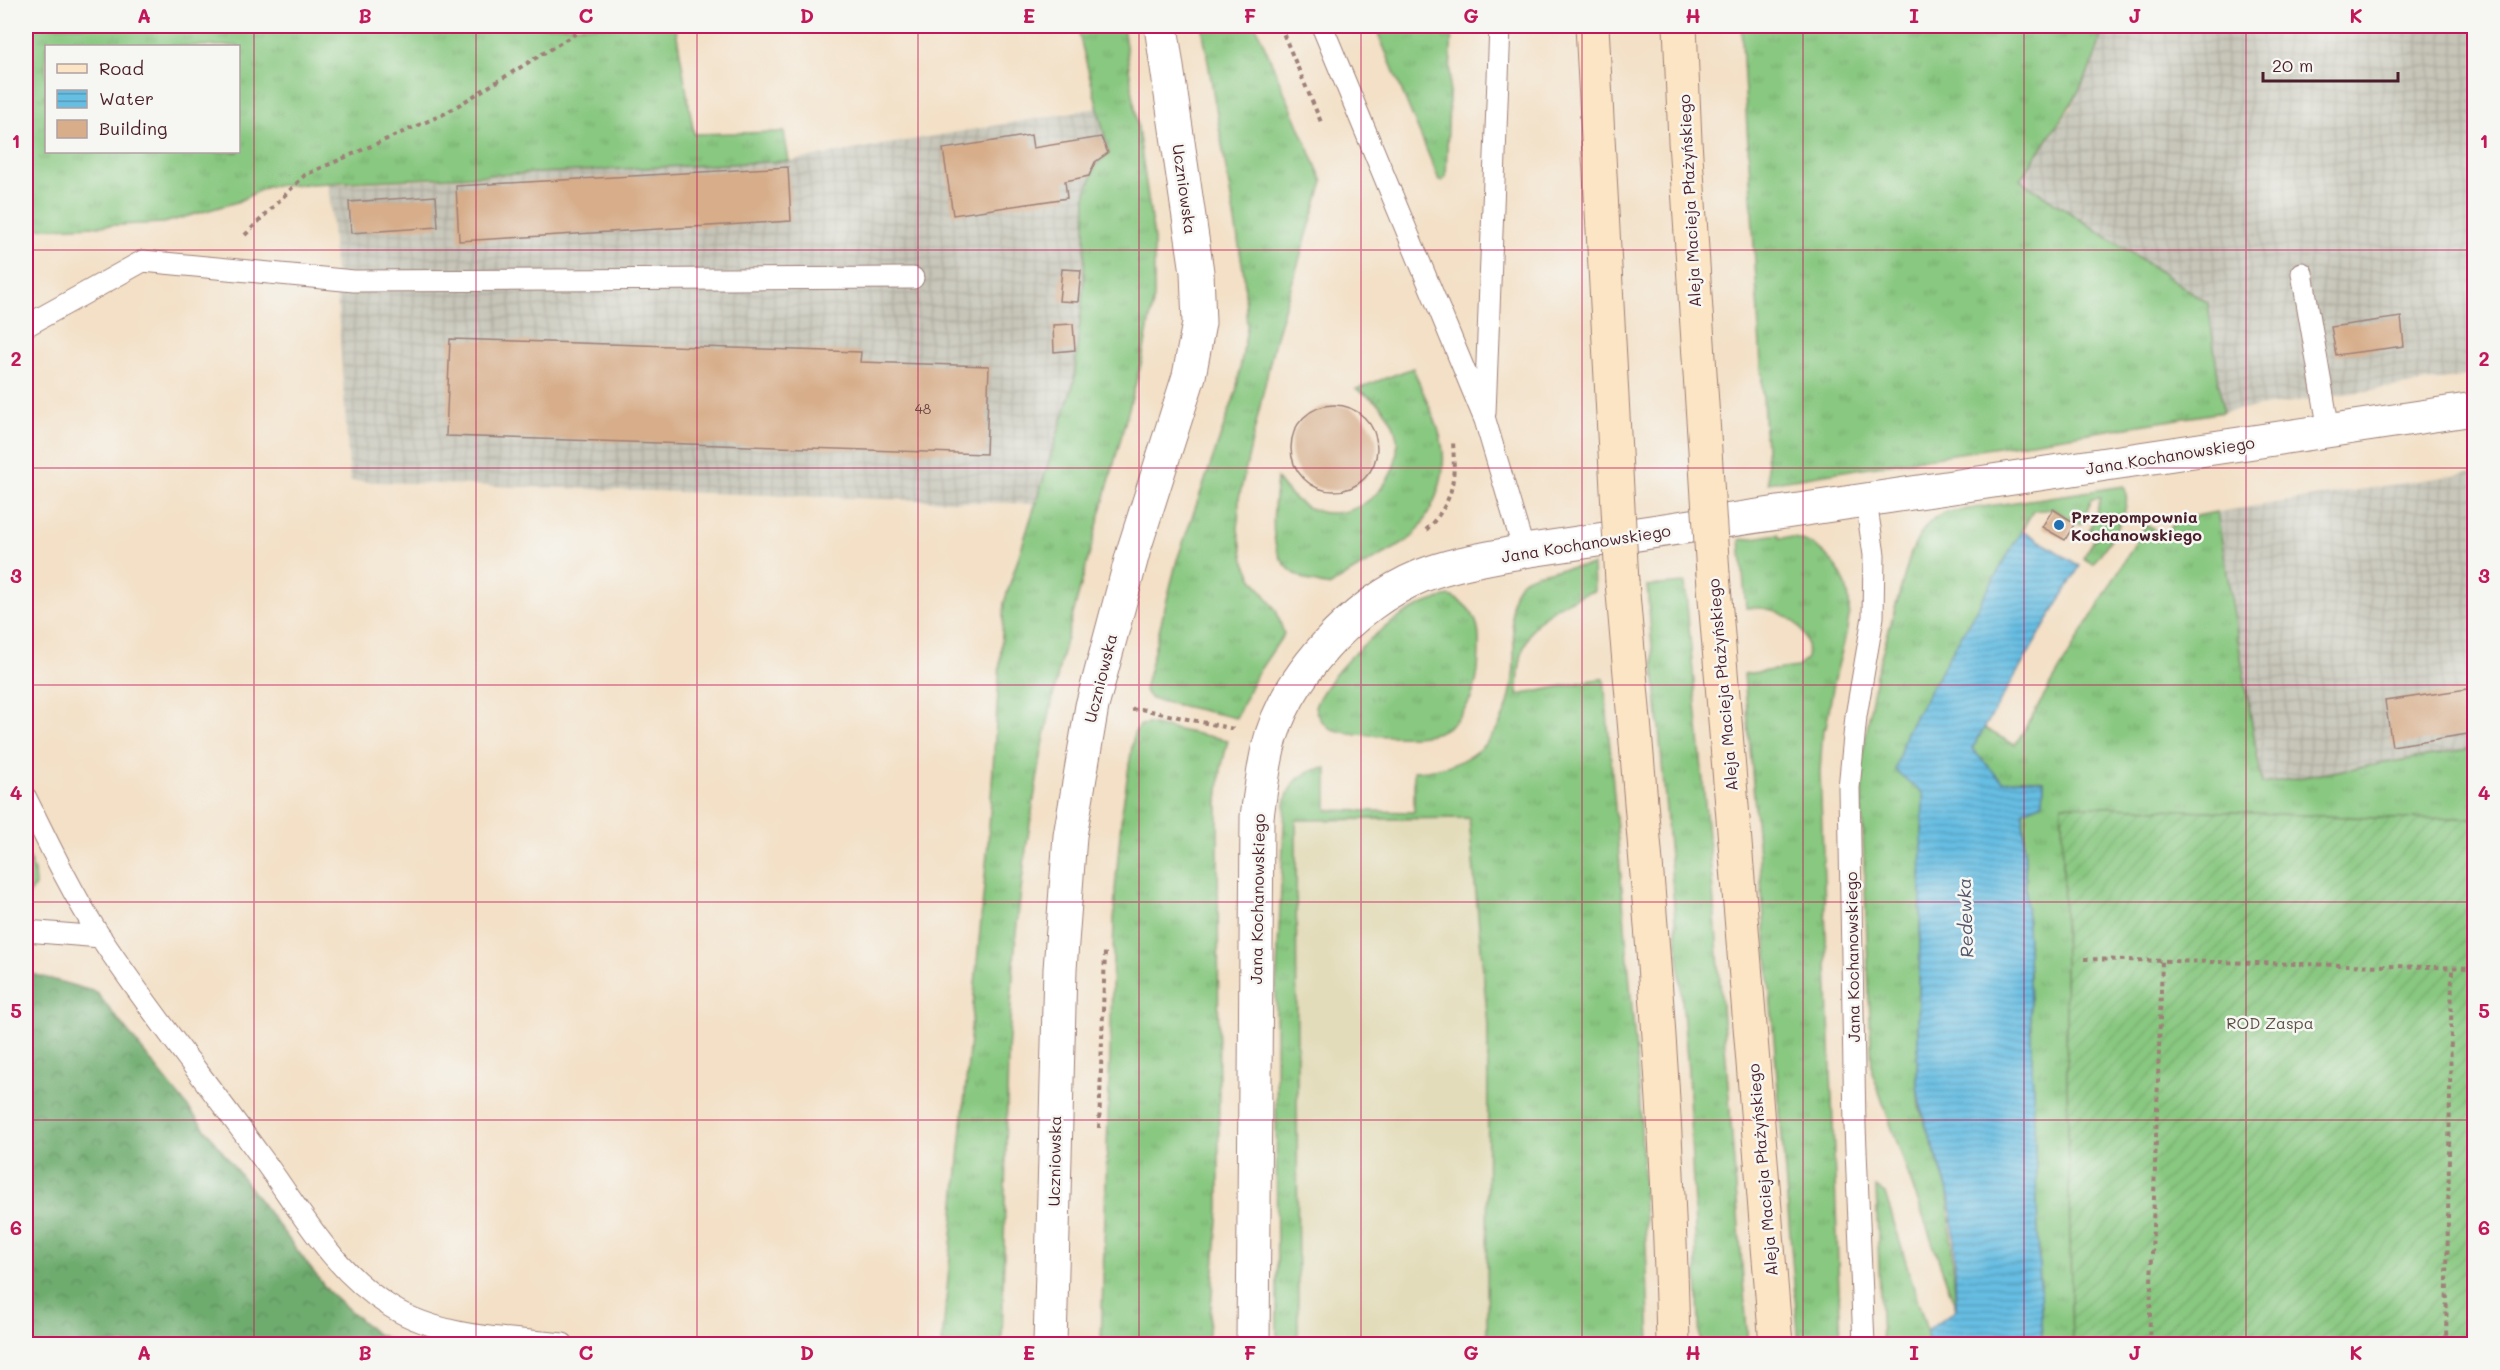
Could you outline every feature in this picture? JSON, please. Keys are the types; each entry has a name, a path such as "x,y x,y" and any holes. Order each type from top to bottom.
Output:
{"main road":[{"path":"1592,26 1622,582 1651,919 1671,1246 1673,1344"},
{"name":"Aleja Macieja Płażyńskiego","path":"1680,26 1685,141 1713,574 1776,1344"}],"street":[{"name":"Uczniowska","path":"1050,1344 1059,981 1070,836 1092,706 1134,549 1189,376 1199,323 1197,272 1161,26"},
{"name":"Jana Kochanowskiego","path":"1253,1344 1257,817 1268,747 1288,698 1314,659 1333,637 1384,595 1421,576 1442,569 1524,551 2475,409"}],"lane":[{"path":"1322,26 1485,420 1524,551"},
{"path":"1485,420 1500,26"},
{"path":"26,326 143,261 354,281 913,278"},
{"path":"2302,273 2329,431"},
{"name":"Jana Kochanowskiego","path":"1864,1344 1855,1114 1850,788 1856,716 1873,617 1874,555 1866,501"},
{"path":"26,798 74,894 101,937 276,1176 324,1247 354,1282 393,1308 434,1327 563,1344"},
{"path":"26,931 101,937"}],"path":[{"path":"212,268 305,175 444,114 588,26"},
{"path":"1127,719 1129,710 1141,709 1223,726"},
{"path":"1099,1133 1105,945"},
{"path":"2084,959 2475,968"},
{"path":"2149,1344 2162,961"},
{"path":"2446,1344 2452,968"}],"shaded area":[{"path":"2103,26 2474,26 2474,375 2223,412 2208,303 2019,180 2071,108 2100,40"},
{"path":"1097,108 1109,153 1096,165 1086,193 1084,279 1074,382 1035,504 350,481 329,185 789,161"},
{"path":"2474,472 2474,748 2262,784 2217,512"},
{"path":"1469,818 1488,1025 1487,1344 1298,1344 1296,820"}],"green space":[{"path":"26,26 679,26 676,30 694,134 784,132 789,161 268,186 237,202 164,223 26,229"},
{"path":"1077,26 1123,26 1154,238 1154,298 1142,360 1061,659 1042,750 1026,849 1016,933 1008,1052 1002,1344 942,1344 988,843 1004,603 1074,382 1084,279 1086,193 1096,165 1109,153"},
{"path":"1202,26 1256,26 1323,182 1276,336 1239,498 1238,530 1244,560 1252,577 1276,610 1284,634 1255,677 1236,718 1151,699 1144,690 1177,560 1236,392 1247,328 1244,275"},
{"path":"1375,26 1452,26 1446,177 1442,181 1439,180"},
{"path":"1741,26 2103,26 2098,47 2081,87 2020,180 2208,303 2223,412 1768,483"},
{"path":"1413,368 1435,421 1443,453 1443,470 1439,488 1424,522 1407,541 1349,573 1331,586 1309,581 1293,573 1283,562 1277,549 1274,533 1273,516 1277,479 1304,505 1332,513 1358,507 1380,490 1394,465 1397,438 1385,411 1356,389"},
{"path":"2124,486 2126,506 2123,517 2093,564 2083,558 2096,537 2089,532 2101,498 2092,499 2080,525 2053,509 2033,511 1906,732 1923,794 1917,1082 1919,1106 1948,1191 1956,1309 1872,1072 1862,760 1876,675 1910,556 1920,535 1935,518 1949,512"},
{"path":"2217,512 2262,784 2474,748 2474,818 2395,819 2062,805 2072,1344 2042,1344 2023,811 2043,803 2044,781 2021,779 2002,782 1972,749 1984,728 2015,745 2146,525 2164,536 2176,520"},
{"path":"1778,534 1779,538 1798,539 1810,543 1825,554 1845,582 1849,597 1848,626 1826,728 1823,728 1820,772 1841,1344 1799,1344 1744,674 1798,667 1807,658 1804,635 1790,619 1769,610 1746,608 1740,540"},
{"path":"1593,565 1594,591 1574,598 1544,616 1526,640 1519,674 1518,695 1604,678 1640,1101 1650,1344 1487,1344 1488,1025 1469,818 1296,820 1298,1344 1277,1344 1276,991 1287,796 1299,778 1312,771 1327,768 1327,810 1414,812 1414,771 1441,768 1463,760 1481,748 1494,733 1504,714 1511,693 1514,669 1512,602 1517,587 1522,581 1536,574"},
{"path":"1685,583 1714,903 1748,1344 1700,1344 1688,1071 1647,586"},
{"path":"1450,596 1469,609 1476,622 1479,636 1478,672 1474,689 1467,706 1455,721 1435,733 1410,736 1349,733 1337,731 1324,724 1315,706 1338,671 1354,654 1391,623 1431,601"},
{"path":"1149,724 1228,740 1221,769 1218,802 1219,1208 1208,1344 1101,1344 1115,891 1122,812 1134,733 1141,725"},
{"name":"ROD Zaspa","path":"2062,805 2395,819 2474,818 2474,1344 2072,1344"},
{"path":"26,849 34,872 35,886 26,899"},
{"path":"26,972 96,992 210,1135 328,1291 375,1333 399,1344 26,1344"},
{"path":"1876,1187 1885,1193 1927,1331 1928,1344 1882,1344"}],"water":[{"name":"Redewka","path":"2022,530 2080,566 1972,749 2002,781 2021,779 2044,781 2043,803 2023,811 2042,1344 1928,1344 1927,1331 1956,1309 1954,1233 1947,1188 1925,1123 1917,1082 1923,794 1895,770 1906,732"}],"building":[{"path":"1031,135 1033,148 1101,137 1108,153 1095,162 1089,176 1065,181 1067,198 953,215 943,149"},
{"path":"788,167 791,221 459,241 456,186"},
{"path":"436,196 438,227 351,233 349,202"},
{"path":"1062,269 1081,270 1078,302 1059,301"},
{"path":"2401,317 2404,346 2336,355 2331,327"},
{"path":"1073,324 1075,350 1054,352 1053,325"},
{"path":"450,339 861,352 860,362 989,366 986,454 446,436"},
{"path":"1334,405 1358,412 1370,424 1377,448 1370,472 1358,484 1334,491 1310,484 1298,472 1291,448 1298,424 1310,412"},
{"name":"Przepompownia Kochanowskiego","path":"2053,509 2075,523 2065,540 2042,527"},
{"path":"2474,688 2474,733 2392,746 2385,701"}],"place":[{"name":"Przepompownia Kochanowskiego","path":"2059,525"}]}
